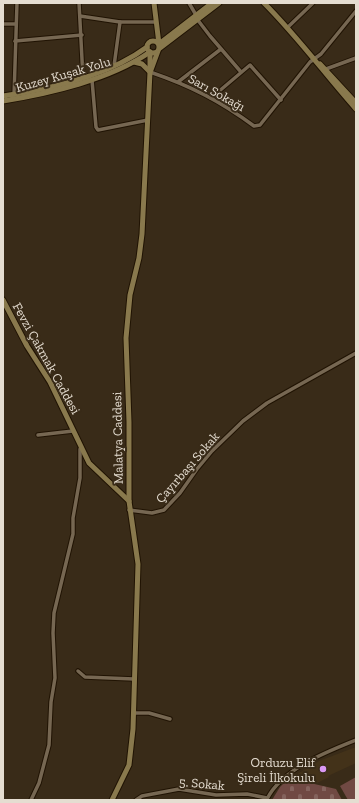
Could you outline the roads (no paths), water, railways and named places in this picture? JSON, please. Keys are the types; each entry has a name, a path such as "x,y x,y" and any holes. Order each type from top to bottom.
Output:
{"street":[{"path":"14,97 17,3"},
{"path":"80,3 83,78"},
{"path":"134,62 144,66 150,72 159,48 154,3"},
{"path":"189,3 196,17 241,72"},
{"path":"159,48 212,3"},
{"path":"156,22 152,41 147,47 150,52 154,54 165,39 219,3"},
{"path":"264,3 288,27 356,109"},
{"path":"288,27 313,3"},
{"name":"Sarı Sokağı","path":"150,72 178,82 211,98 226,106 254,126 260,125 313,59 321,54 356,11"},
{"path":"80,16 120,22 156,22"},
{"path":"114,66 120,22"},
{"path":"3,24 16,24"},
{"path":"15,41 82,35"},
{"path":"158,36 165,39"},
{"path":"152,41 159,48"},
{"name":"Kuzey Kuşak Yolu","path":"3,101 83,78 114,66 147,47"},
{"path":"178,82 221,49"},
{"name":"Kuzey Kuşak Yolu","path":"3,96 14,97 92,80 115,72 150,52"},
{"name":"Malatya Caddesi","path":"112,800 130,761 134,713 138,564 128,501 129,422 126,338 130,296 139,258 142,234 150,52"},
{"path":"326,69 356,58"},
{"path":"313,59 326,69 356,103"},
{"path":"211,98 250,65 281,100"},
{"path":"92,80 96,127 98,130 148,120"},
{"name":"Fevzi Çakmak Caddesi","path":"3,300 27,346 50,382 70,421 80,449 89,463 128,501"},
{"name":"Çayırbaşı Sokak","path":"129,510 152,513 164,510 180,493 212,451 243,421 267,403 356,353"},
{"path":"38,435 73,431"},
{"path":"31,800 39,783 49,745 51,702 55,678 53,633 54,612 73,534 73,518 80,478 80,449"},
{"path":"78,671 85,677 134,679"},
{"path":"134,713 149,714 170,719"},
{"path":"267,799 280,782 305,764 320,755 356,740"},
{"name":"5. Sokak","path":"136,800 142,796 179,789 216,795 247,794 267,799"}],"place":[{"name":"Orduzu Elif Şireli İlkokulu","path":"323,769"}]}
